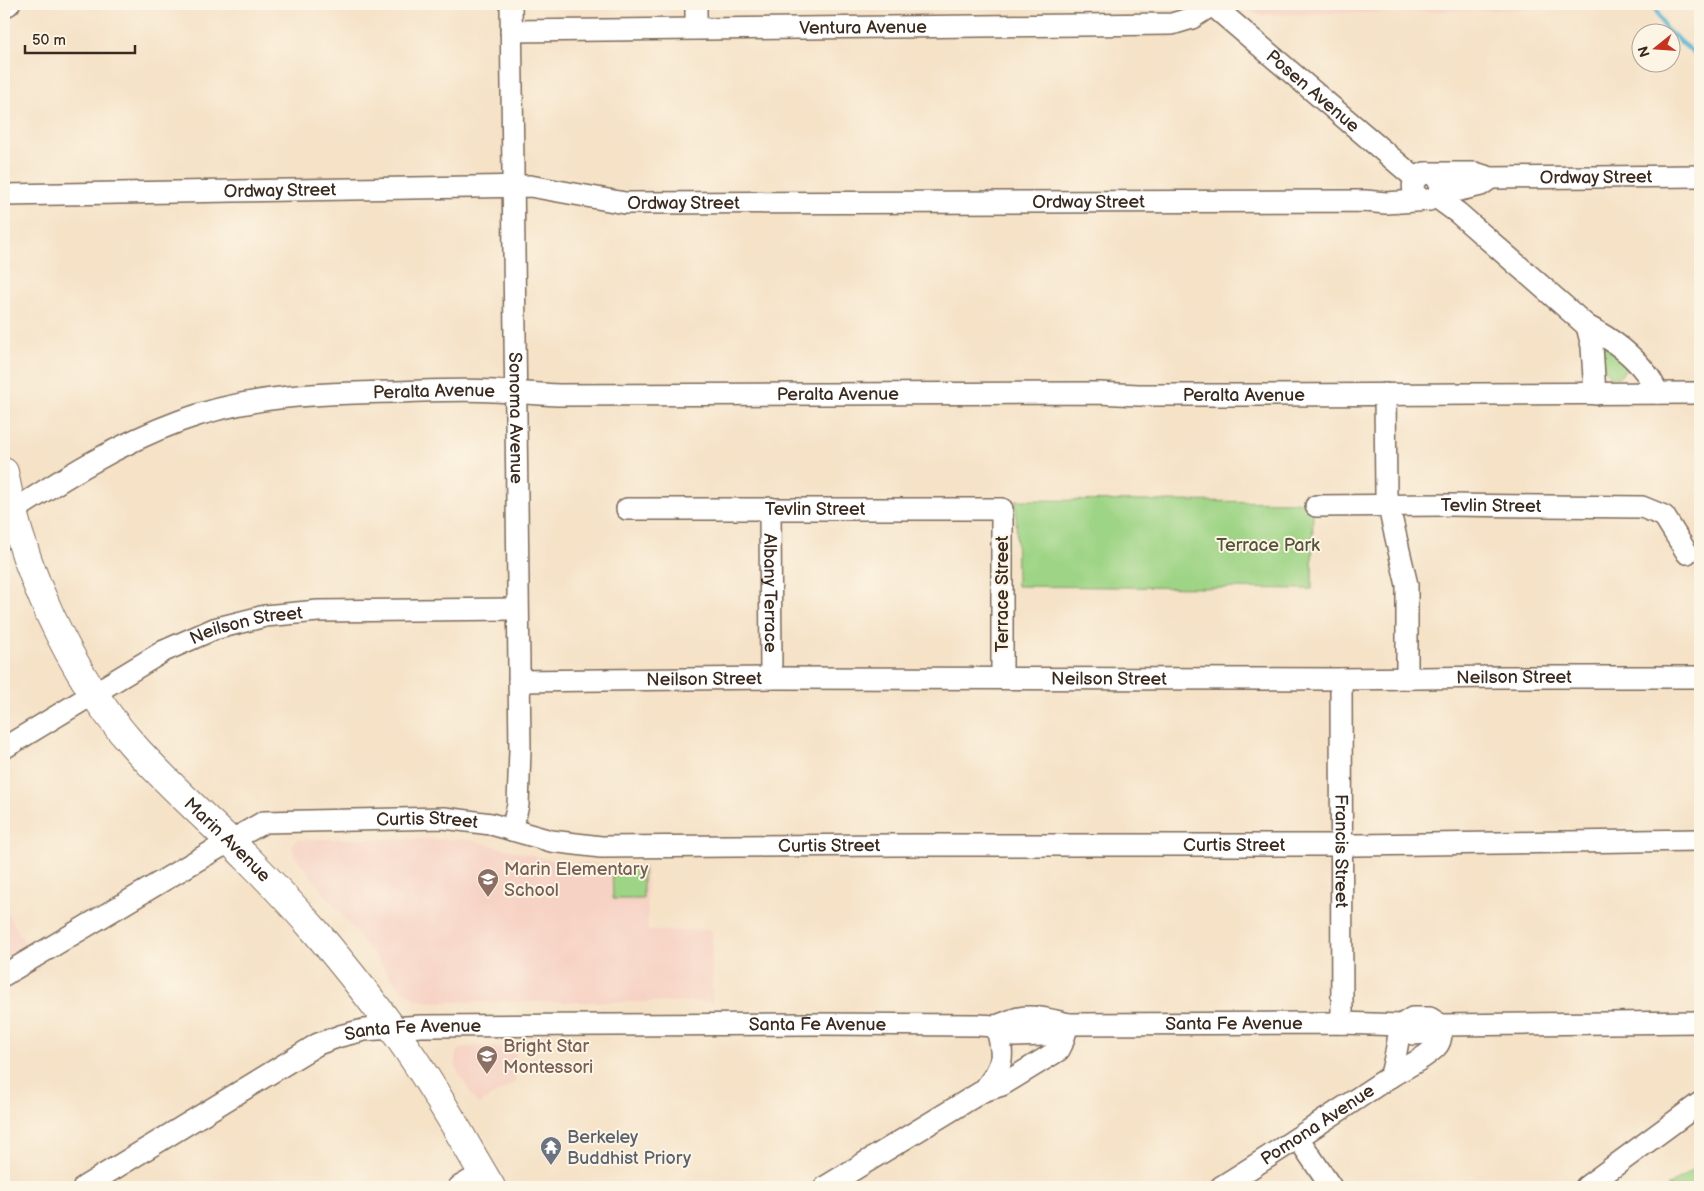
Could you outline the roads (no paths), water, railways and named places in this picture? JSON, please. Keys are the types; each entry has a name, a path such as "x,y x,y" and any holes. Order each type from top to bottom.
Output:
{"main road":[{"name":"Marin Avenue","path":"4,472 8,514 48,610 71,658 94,694 124,735 150,764 267,879 344,965 408,1051 445,1108 487,1180"}],"street":[{"path":"4,6 9,4"},
{"name":"Sonoma Avenue","path":"511,4 520,780 518,805 512,830"},
{"path":"696,4 696,28"},
{"name":"Ventura Avenue","path":"511,31 1172,24 1192,18 1212,4"},
{"name":"Posen Avenue","path":"1212,4 1420,177"},
{"name":"Ordway Street","path":"1365,200 1420,177 1475,173 1491,178 1700,176"},
{"path":"1420,177 1436,176 1440,182 1440,189 1433,197 1458,213 1587,326 1606,336 1646,372 1658,393"},
{"name":"Ordway Street","path":"4,195 513,187 543,188 625,203 1365,200 1386,203 1433,197 1481,185 1491,178"},
{"path":"1587,326 1592,346 1595,394"},
{"name":"Peralta Avenue","path":"8,514 110,452 141,436 181,420 269,398 329,393 494,391 558,395 1099,393 1138,395 1700,392"},
{"path":"1385,394 1386,495 1407,585 1407,678"},
{"name":"Tevlin Street","path":"1316,506 1642,507 1664,516 1687,552"},
{"name":"Albany Terrace","path":"770,508 771,678"},
{"name":"Tevlin Street","path":"627,509 1002,509"},
{"name":"Terrace Street","path":"1002,509 1002,678"},
{"name":"Neilson Street","path":"4,748 164,652 214,629 265,616 318,611 517,609"},
{"name":"Neilson Street","path":"519,681 771,678 1341,679 1700,677"},
{"name":"Francis Street","path":"1341,679 1342,1023"},
{"name":"Curtis Street","path":"4,976 259,824 279,821 444,818 491,824 552,841 601,847 1342,844 1700,840"},
{"name":"Santa Fe Avenue","path":"84,1187 318,1044 364,1030 493,1025 798,1024 996,1026 1019,1018 1045,1018 1068,1024 1342,1023 1401,1025 1412,1018 1430,1018 1441,1025 1700,1022"},
{"path":"824,1187 983,1091 1002,1085 1059,1050 1068,1024"},
{"name":"Pomona Avenue","path":"1390,1077 1401,1025"},
{"name":"Pomona Avenue","path":"1221,1187 1390,1077 1409,1067 1437,1046 1440,1042 1441,1025"},
{"path":"983,1091 996,1076 1001,1059 1001,1046 996,1026"},
{"path":"1586,1187 1700,1103"},
{"path":"1298,1138 1331,1187"},
{"path":"459,1187 487,1180"}],"waterway":[{"path":"1653,4 1662,22"},
{"path":"1682,43 1697,56"}],"place":[{"name":"Marin Elementary School","path":"488,898"},
{"name":"Bright Star Montessori","path":"487,1075"},
{"name":"Berkeley Buddhist Priory","path":"551,1166"}],"park label":[{"name":"Terrace Park","path":"1268,545"}]}
